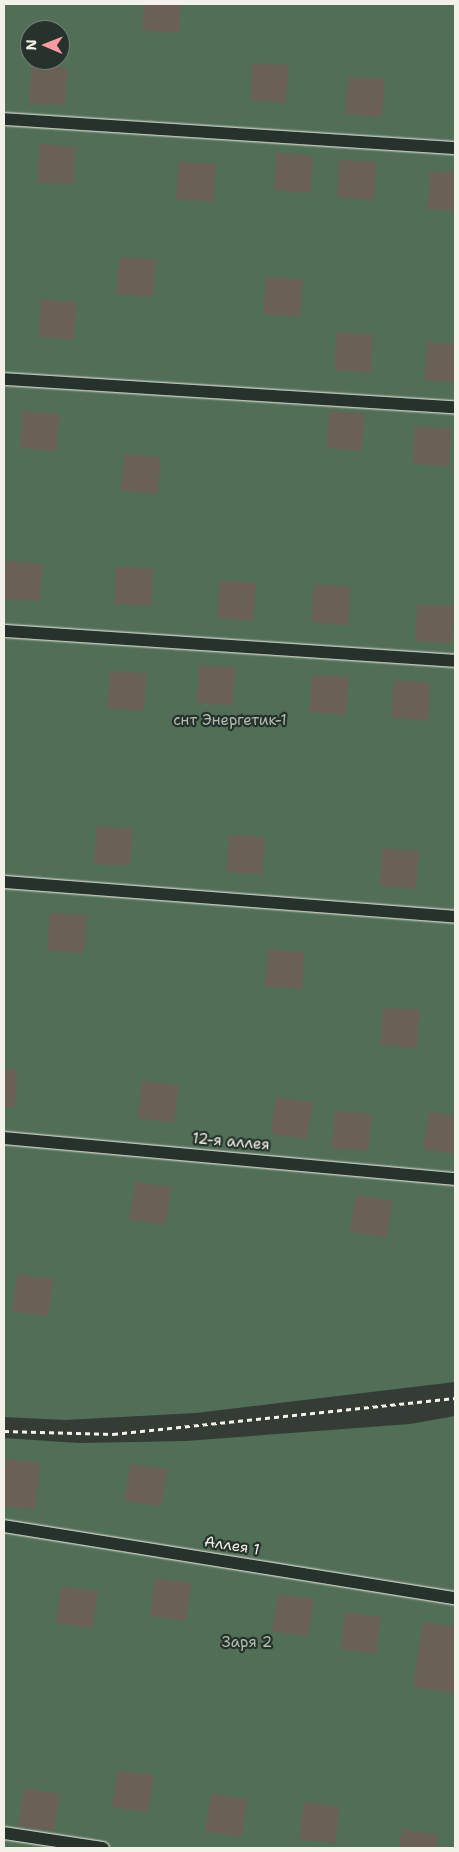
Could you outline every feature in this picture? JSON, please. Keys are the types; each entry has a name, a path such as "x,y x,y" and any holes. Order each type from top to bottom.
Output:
{"lane":[{"path":"4,119 455,148"},
{"path":"4,379 455,407"},
{"path":"4,631 455,661"},
{"path":"4,882 455,918"},
{"name":"12-я аллея","path":"4,1138 455,1179"},
{"name":"Аллея 1","path":"4,1526 455,1598"},
{"path":"4,1833 99,1848"}],"path":[{"path":"4,1431 113,1434 455,1398"}],"green space":[{"name":"снт Энергетик-1","path":"4,4 455,4 455,1382 196,1413 65,1420 4,1417"},
{"name":"Заря 2","path":"455,1416 455,1848 4,1848 4,1438 79,1443 186,1441 410,1424"}],"building":[{"path":"144,4 181,4 179,33 142,30"},
{"path":"252,63 289,65 286,103 250,100"},
{"path":"31,70 68,70 65,105 29,103"},
{"path":"348,77 385,79 382,117 345,114"},
{"path":"39,144 76,147 73,184 37,182"},
{"path":"276,153 313,156 310,193 274,190"},
{"path":"339,160 376,162 374,200 337,197"},
{"path":"179,161 216,164 213,202 176,199"},
{"path":"430,171 455,173 455,211 427,209"},
{"path":"119,257 156,259 153,297 116,294"},
{"path":"266,277 303,279 300,317 263,314"},
{"path":"41,299 77,302 74,340 38,337"},
{"path":"336,332 373,335 371,373 334,370"},
{"path":"427,342 455,344 455,382 424,380"},
{"path":"23,411 60,414 57,451 20,448"},
{"path":"329,411 365,414 362,451 326,448"},
{"path":"415,426 452,429 449,466 412,464"},
{"path":"124,454 161,457 158,494 121,491"},
{"path":"6,561 43,564 40,601 4,599"},
{"path":"116,566 153,569 151,606 114,604"},
{"path":"220,580 256,583 253,621 217,618"},
{"path":"314,584 351,587 348,625 311,622"},
{"path":"417,604 454,606 451,644 415,641"},
{"path":"199,665 236,668 233,705 197,703"},
{"path":"110,671 147,673 144,711 107,708"},
{"path":"312,675 349,677 346,715 309,712"},
{"path":"394,680 430,683 428,720 391,718"},
{"path":"96,826 133,829 130,866 94,864"},
{"path":"229,835 265,837 262,875 226,872"},
{"path":"382,848 419,851 416,888 380,886"},
{"path":"50,913 87,915 84,953 47,950"},
{"path":"268,949 304,952 302,989 265,987"},
{"path":"383,1008 420,1010 417,1048 380,1045"},
{"path":"4,1069 17,1070 15,1108 4,1107"},
{"path":"142,1081 179,1085 174,1123 137,1118"},
{"path":"276,1097 313,1102 307,1139 271,1134"},
{"path":"335,1110 372,1114 368,1151 331,1148"},
{"path":"429,1112 455,1116 455,1154 423,1149"},
{"path":"135,1182 171,1187 166,1224 129,1220"},
{"path":"356,1195 392,1200 387,1238 350,1232"},
{"path":"17,1274 54,1279 48,1316 12,1311"},
{"path":"4,1459 40,1463 35,1510 4,1506"},
{"path":"130,1464 167,1469 162,1506 125,1501"},
{"path":"155,1578 191,1583 186,1621 150,1616"},
{"path":"61,1586 98,1591 92,1628 56,1623"},
{"path":"278,1594 314,1599 308,1636 272,1631"},
{"path":"345,1612 381,1617 376,1654 340,1649"},
{"path":"423,1622 455,1627 455,1693 413,1687"},
{"path":"117,1770 154,1775 148,1812 112,1807"},
{"path":"24,1788 60,1794 54,1831 18,1826"},
{"path":"211,1794 247,1799 242,1837 205,1832"},
{"path":"304,1802 340,1807 335,1844 299,1839"},
{"path":"402,1829 438,1834 436,1848 399,1848"}]}
